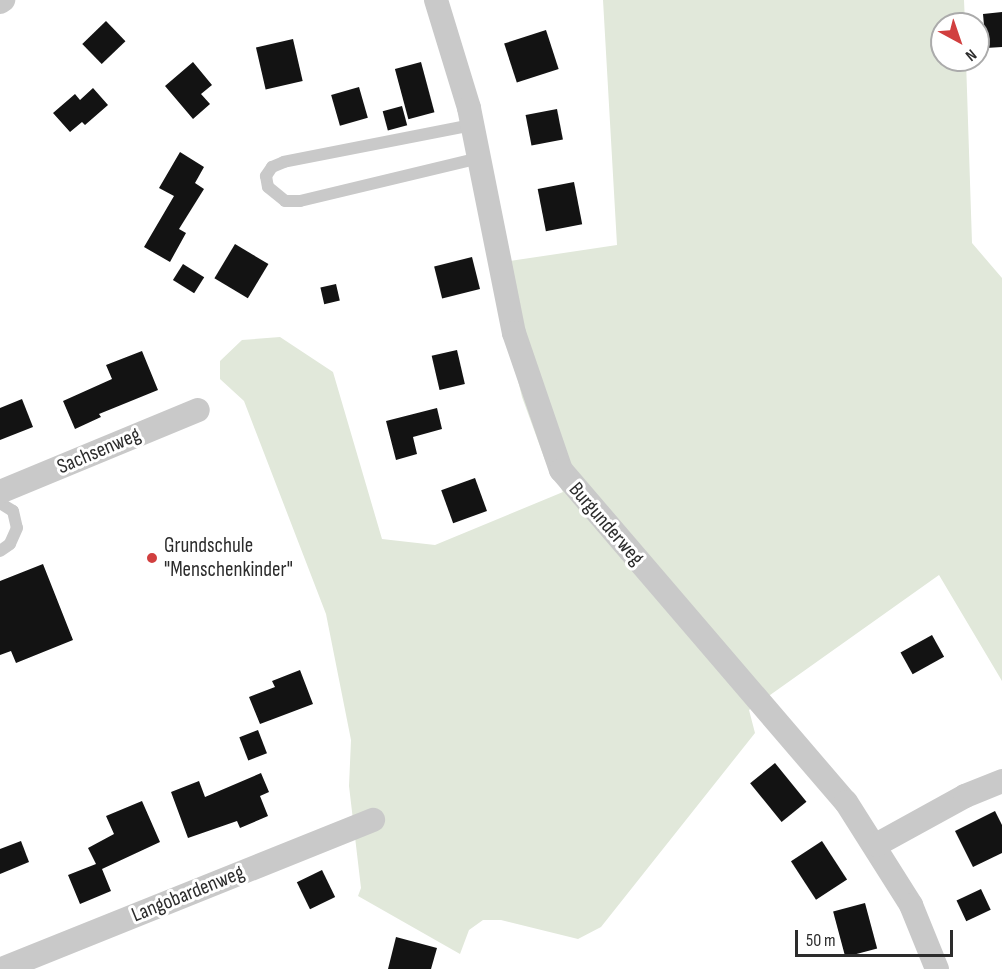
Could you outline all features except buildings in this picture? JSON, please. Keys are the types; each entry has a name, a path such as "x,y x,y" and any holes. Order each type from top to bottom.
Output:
{"street":[{"name":"Burgunderweg","path":"436,0 449,33 472,125 514,333 561,470 846,802 876,846 911,905 937,969"},
{"name":"Sachsenweg","path":"0,492 198,410"},
{"path":"876,846 965,796 1002,782"},
{"name":"Langobardenweg","path":"3,969 373,820"}],"lane":[{"path":"472,125 284,162 273,167 266,176 268,187 285,201 300,201 396,182 479,158"},
{"path":"0,503 13,511 17,528 10,544 0,551"}],"shaded area":[{"path":"603,0 964,0 964,12 930,12 930,72 966,72 972,243 1002,278 1002,681 939,575 749,710 755,733 601,927 578,939 501,920 483,920 469,930 460,954 358,896 361,888 349,786 351,740 326,614 244,401 220,379 220,361 242,340 280,337 333,372 382,539 435,545 563,492 545,460 522,397 490,264 617,245"}],"place":[{"name":"Grundschule \"Menschenkinder\"","path":"152,558"}]}
